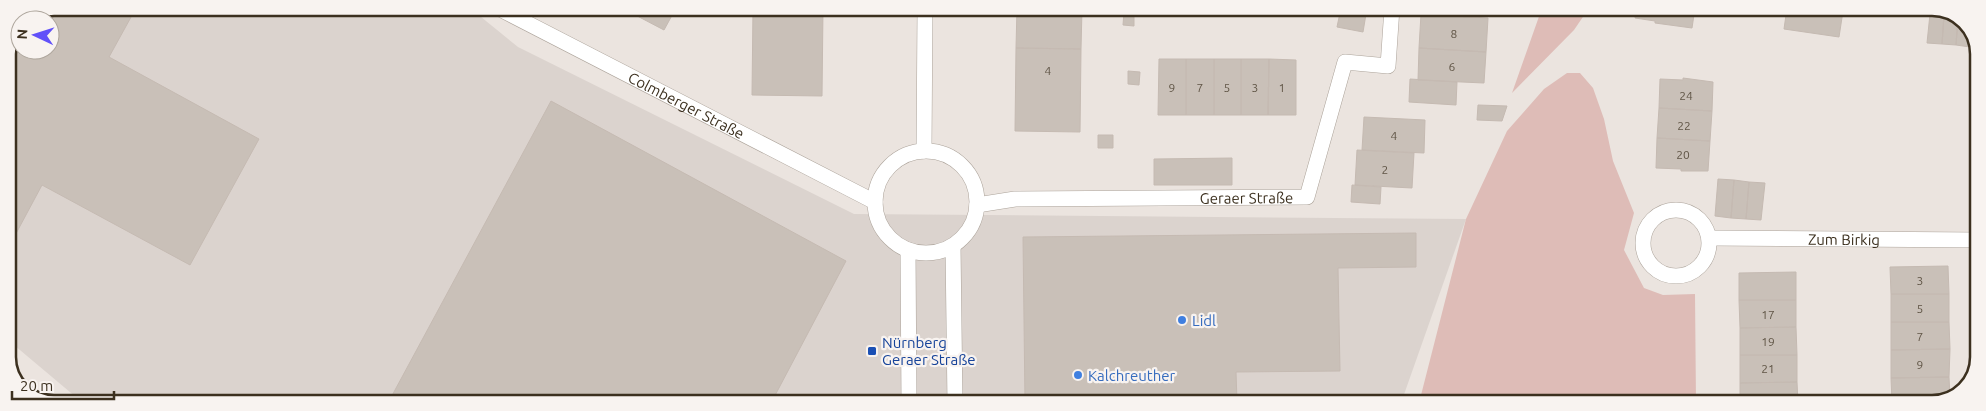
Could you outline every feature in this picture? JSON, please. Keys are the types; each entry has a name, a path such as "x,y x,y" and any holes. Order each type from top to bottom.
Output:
{"street":[{"name":"Colmberger Straße","path":"514,16 875,202"},
{"path":"924,151 926,16"},
{"name":"Geraer Straße","path":"977,205 1015,199 1307,196 1345,62 1388,66 1391,16"},
{"path":"924,151 938,152 951,157 962,166 971,178 976,191 977,205 973,221 965,235 953,246 938,252 923,254 908,250 895,243 884,232 877,218 875,202 876,189 881,177 889,166 899,158 924,151"},
{"path":"1671,211 1688,212 1698,218 1705,227 1709,238 1707,257 1692,272 1682,276 1662,273 1653,267 1647,258 1644,248 1644,238 1650,223 1655,218 1671,211"},
{"name":"Zum Birkig","path":"1709,238 1970,240"},
{"path":"953,246 956,395"},
{"path":"908,250 910,395"}],"shaded area":[{"path":"60,16 480,16 518,47 854,214 1466,219 1404,395 73,395 16,347 16,60 60,60"},
{"path":"1539,16 1584,16 1574,30 1512,93"},
{"path":"1567,73 1580,73 1593,88 1604,119 1613,161 1634,213 1624,250 1644,288 1663,295 1695,294 1696,395 1421,395 1466,219 1507,131 1544,89"}],"building":[{"path":"60,16 132,16 109,57 259,139 190,265 42,185 16,234 16,60 60,60"},
{"path":"637,16 672,16 664,30"},
{"path":"753,16 823,16 822,96 752,95"},
{"path":"1017,16 1082,16 1081,49 1016,48"},
{"path":"1124,16 1134,16 1134,26 1123,25"},
{"path":"1339,16 1366,16 1363,32 1337,27"},
{"path":"1421,16 1488,18 1486,52 1419,48"},
{"path":"1635,16 1694,16 1692,28 1635,18"},
{"path":"1786,16 1842,16 1839,37 1784,29"},
{"path":"1930,16 1944,18 1942,44 1927,43"},
{"path":"1944,18 1957,26 1956,45 1942,44"},
{"path":"1957,26 1965,35 1969,47 1956,45"},
{"path":"1016,48 1081,49 1080,132 1015,131"},
{"path":"1419,48 1486,52 1484,83 1418,80"},
{"path":"1159,59 1186,59 1186,115 1158,115"},
{"path":"1186,59 1214,59 1214,115 1186,115"},
{"path":"1214,59 1241,59 1241,115 1214,115"},
{"path":"1241,59 1269,59 1268,115 1241,115"},
{"path":"1269,59 1296,60 1296,115 1268,115"},
{"path":"1128,71 1140,72 1139,85 1128,84"},
{"path":"1683,78 1713,82 1712,111 1659,108 1660,79 1683,80"},
{"path":"1410,79 1457,82 1456,105 1409,102"},
{"path":"551,101 846,261 775,395 392,395"},
{"path":"1478,105 1507,106 1502,121 1477,120"},
{"path":"1659,108 1712,111 1710,141 1657,138"},
{"path":"1364,117 1425,120 1424,153 1362,150"},
{"path":"1098,135 1113,135 1113,148 1098,148"},
{"path":"1657,138 1710,141 1708,171 1681,171 1681,169 1656,168"},
{"path":"1357,150 1414,153 1412,188 1355,185"},
{"path":"1232,158 1232,185 1154,185 1154,159"},
{"path":"1718,179 1734,180 1731,218 1715,216"},
{"path":"1734,180 1749,182 1746,219 1731,218"},
{"path":"1749,182 1765,183 1761,220 1746,219"},
{"path":"1352,185 1381,187 1380,204 1351,202"},
{"name":"Lidl","path":"1416,233 1416,267 1338,268 1340,371 1236,372 1237,395 1025,395 1023,237"},
{"path":"1948,266 1949,294 1891,294 1890,267"},
{"path":"1796,272 1796,300 1739,300 1739,273"},
{"path":"1891,294 1949,294 1949,322 1891,322"},
{"path":"1739,300 1796,300 1796,327 1740,328"},
{"path":"1891,322 1949,322 1950,349 1891,350"},
{"path":"1796,327 1797,355 1740,355 1740,328"},
{"path":"1950,349 1949,377 1891,378 1891,350"},
{"path":"1740,355 1797,355 1797,382 1740,383"},
{"path":"1949,377 1950,391 1932,395 1892,395 1891,378"},
{"path":"1797,382 1798,395 1740,395 1740,383"}],"place":[{"name":"Lidl","path":"1182,320"},
{"name":"Nürnberg Geraer Straße","path":"872,351"},
{"name":"Kalchreuther","path":"1078,375"}]}
